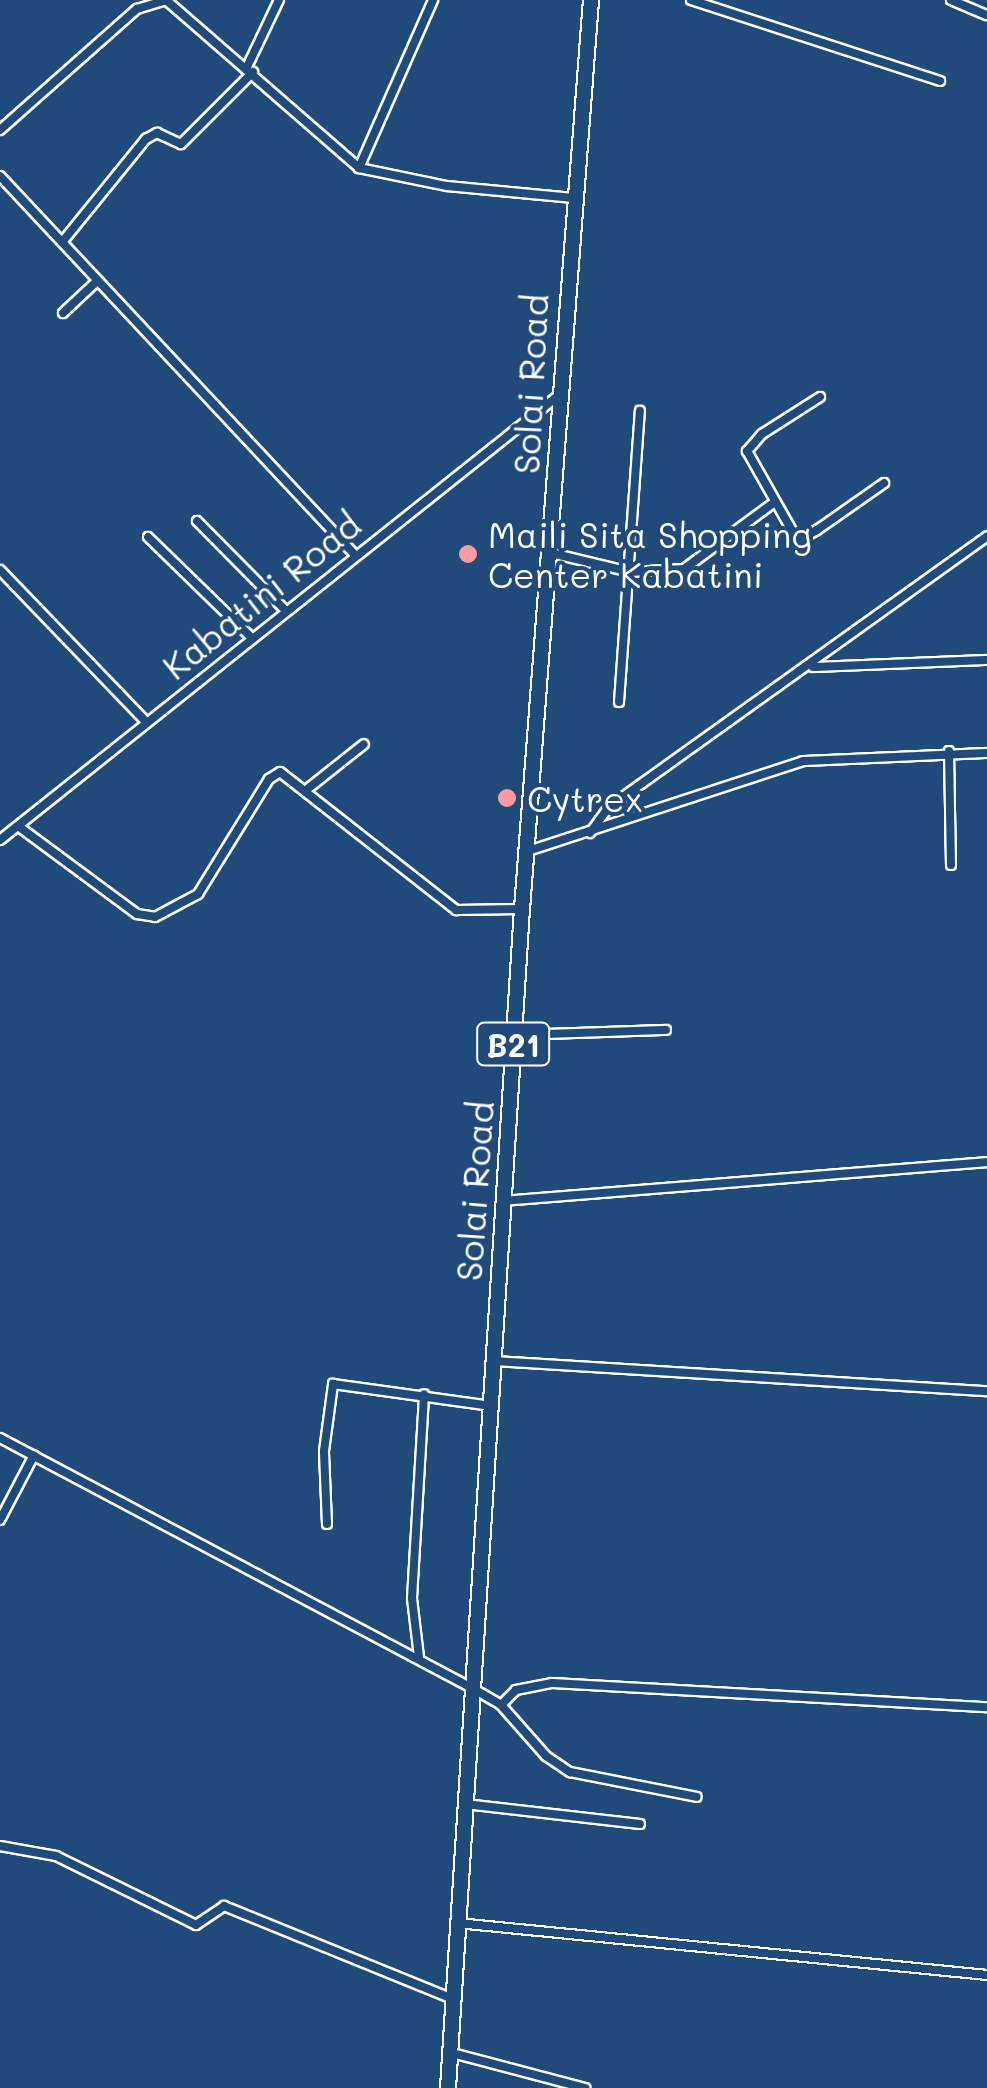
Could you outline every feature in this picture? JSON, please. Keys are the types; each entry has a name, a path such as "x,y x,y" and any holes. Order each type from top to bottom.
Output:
{"highway":[{"name":"Solai Road","path":"448,2088 522,909 591,0"}],"street":[{"path":"63,241 146,140 157,132 184,142 250,69 280,0"},
{"path":"359,168 433,0"},
{"path":"691,0 940,82"},
{"path":"952,0 987,16"},
{"path":"0,130 150,2 180,8 359,168 447,186 573,198"},
{"path":"0,176 355,555"},
{"path":"63,313 96,282"},
{"name":"Kabatini Road","path":"0,840 559,395"},
{"path":"820,398 749,446 748,458 772,504 803,538 884,483"},
{"path":"619,702 640,411"},
{"path":"550,553 630,572 684,569 772,504"},
{"path":"197,521 286,611"},
{"path":"590,833 609,807 987,536"},
{"path":"148,537 252,638"},
{"path":"0,570 147,723"},
{"path":"808,668 987,660"},
{"path":"306,790 364,744"},
{"path":"528,851 804,761 948,752 987,754"},
{"path":"948,752 951,865"},
{"path":"18,826 138,914 155,917 198,894 274,774 306,790 456,910 522,909"},
{"path":"514,1035 666,1030"},
{"path":"503,1201 987,1162"},
{"path":"494,1361 987,1392"},
{"path":"327,1524 324,1451 332,1384 491,1406"},
{"path":"419,1657 412,1598 424,1394"},
{"path":"0,1438 472,1688 501,1705 546,1756 570,1772 697,1797"},
{"path":"0,1520 34,1455"},
{"path":"501,1705 516,1690 552,1682 987,1707"},
{"path":"464,1804 640,1824"},
{"path":"0,1846 56,1856 196,1925 224,1906 451,1998"},
{"path":"457,1924 987,1974"},
{"path":"448,2052 585,2088"}],"place":[{"name":"Maili Sita Shopping Center Kabatini","path":"468,554"},
{"name":"Cytrex","path":"507,798"}]}
